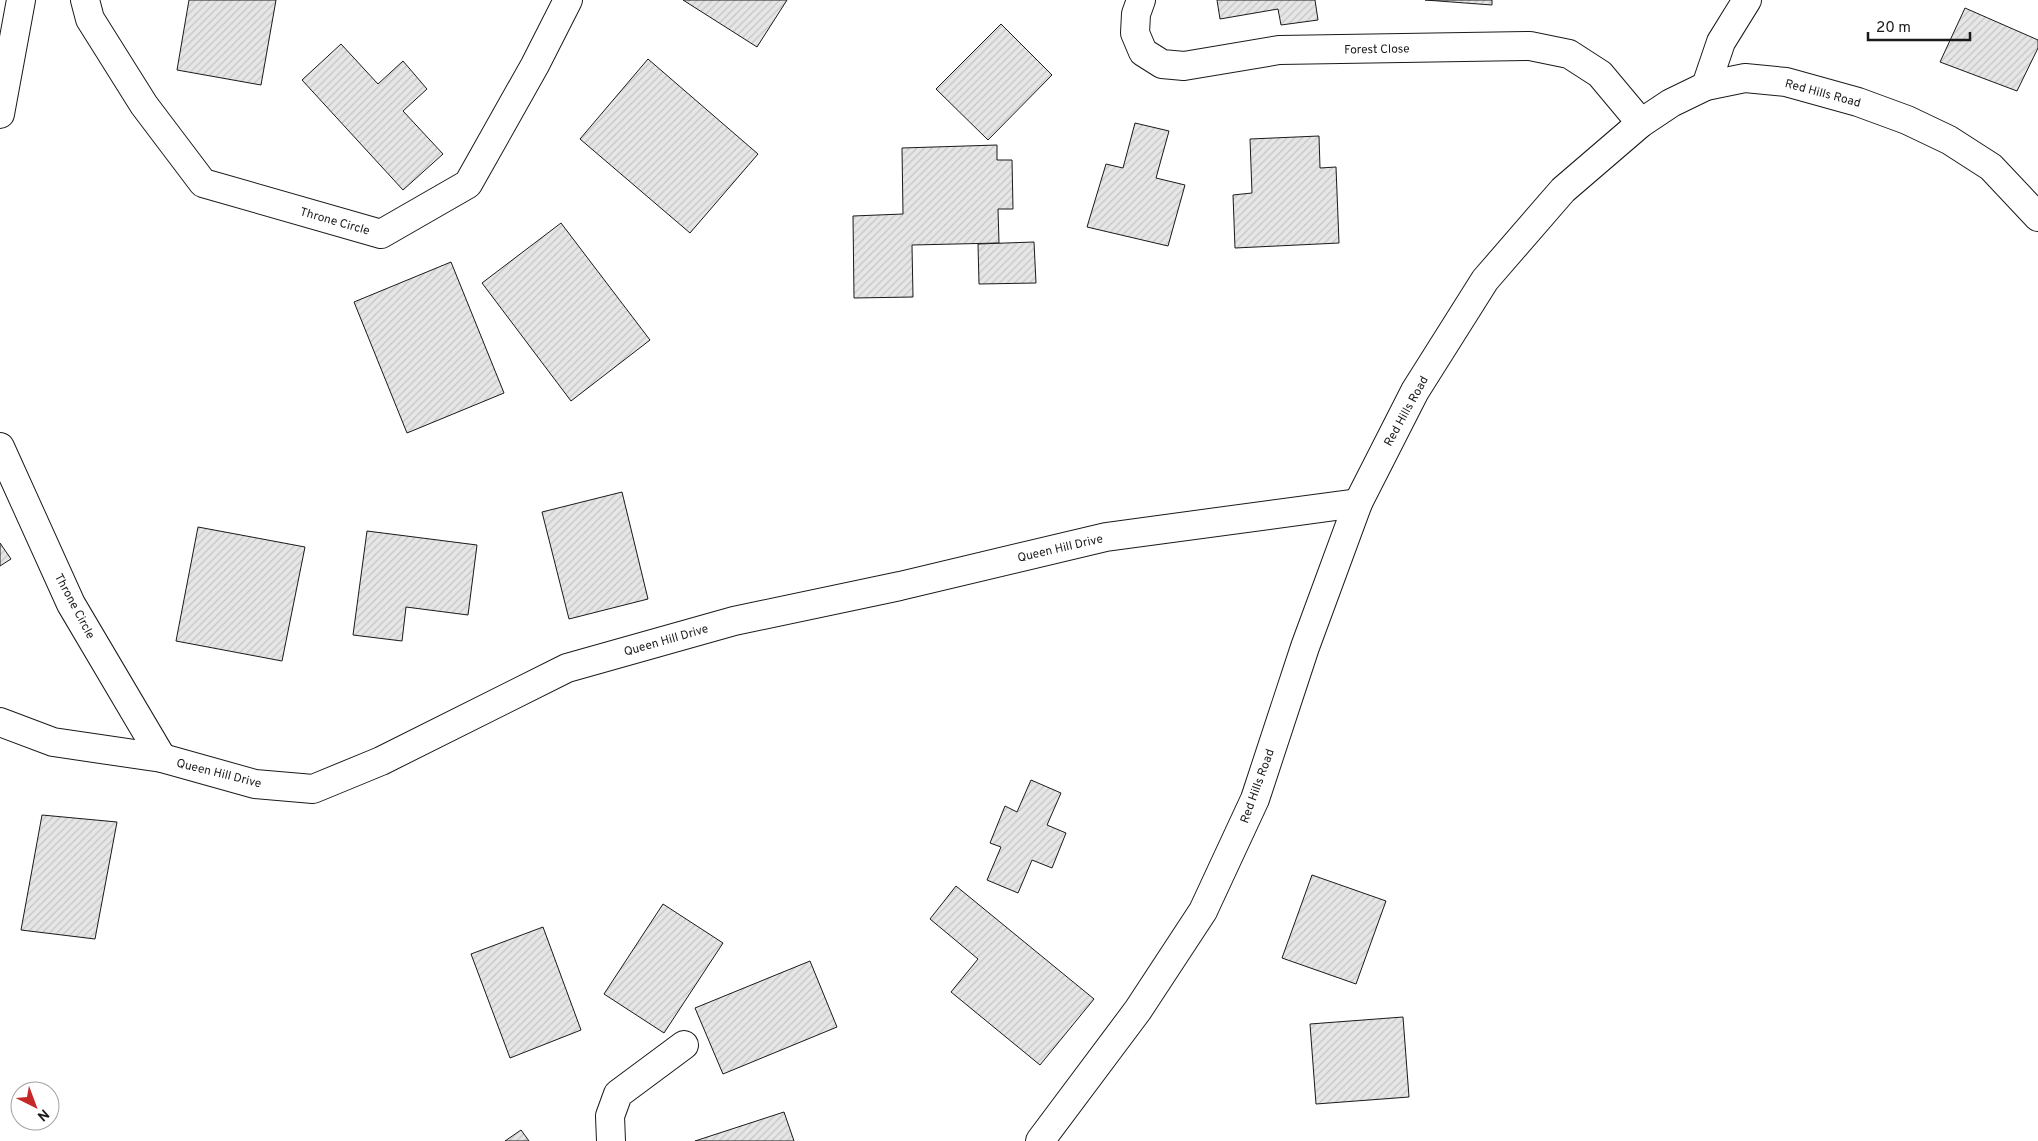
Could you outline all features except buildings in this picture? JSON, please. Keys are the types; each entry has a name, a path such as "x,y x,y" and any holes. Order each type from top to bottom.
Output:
{"street":[{"path":"0,114 21,0"},
{"name":"Throne Circle","path":"85,0 90,19 144,105 202,183 381,234 468,184 535,65 568,0"},
{"name":"Forest Close","path":"1141,0 1136,14 1135,33 1143,52 1162,64 1184,66 1279,50 1530,46 1569,54 1600,74 1641,123"},
{"path":"1706,86 1721,42 1747,0"},
{"name":"Red Hills Road","path":"1040,1141 1138,1010 1203,911 1255,799 1305,647 1358,503 1415,391 1484,280 1563,190 1641,123 1671,103 1706,86 1745,78 1786,82 1858,102 1907,120 1949,140 1991,167 2038,217"},
{"name":"Throne Circle","path":"0,447 71,604 162,758"},
{"name":"Queen Hill Drive","path":"0,722 52,742 162,758 255,784 313,789 381,761 567,668 734,621 900,586 1106,536 1358,503"},
{"path":"611,1141 610,1116 618,1094 684,1045"}]}
